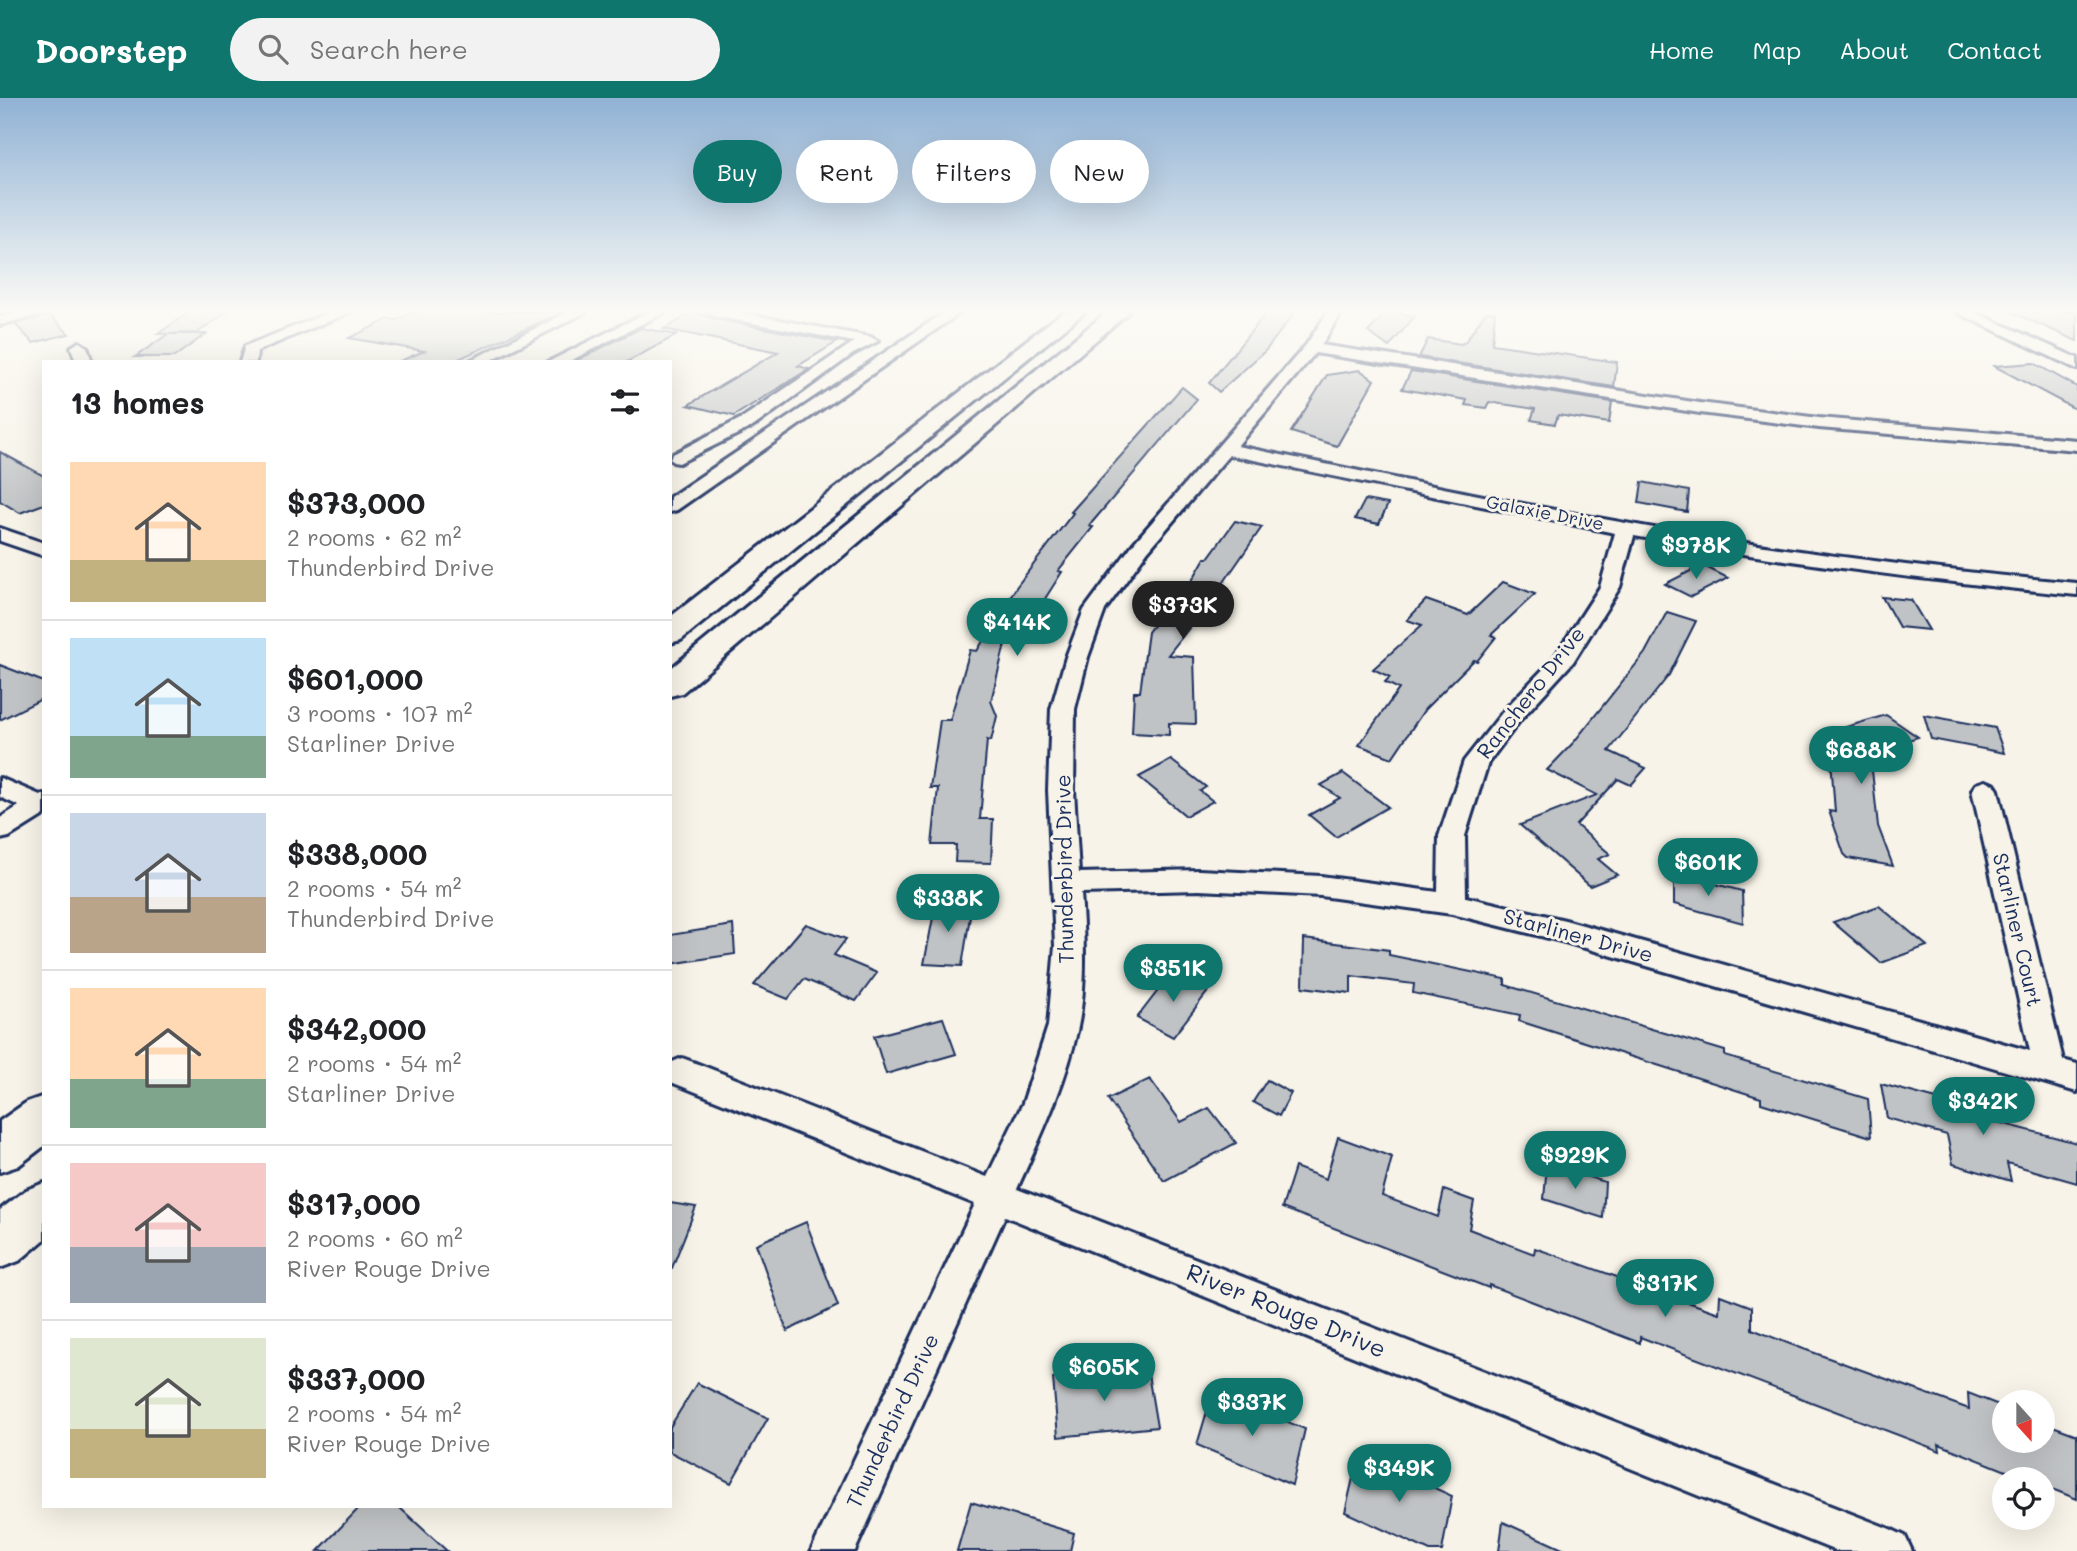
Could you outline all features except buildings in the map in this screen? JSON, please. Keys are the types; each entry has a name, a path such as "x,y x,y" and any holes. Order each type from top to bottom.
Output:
{"highway":[{"path":"672,630 989,380"},
{"path":"672,684 1038,380"},
{"path":"0,1150 42,1118"},
{"path":"0,1243 42,1209"}],"street":[{"path":"674,457 748,422 807,380"},
{"path":"672,505 855,380"},
{"name":"Thunderbird Drive","path":"833,1551 1039,1103 1063,1026 1070,946 1061,790 1063,709 1077,657 1095,610 1140,548 1283,380"},
{"path":"1517,380 1819,424 2077,445"},
{"name":"Galaxie Drive","path":"1223,448 1626,529 1833,562 1975,580 2077,589"},
{"path":"674,457 722,471"},
{"name":"Ranchero Drive","path":"1452,904 1452,836 1476,761 1513,714 1562,662 1609,587 1626,529"},
{"path":"0,534 42,549"},
{"path":"0,786 42,805"},
{"name":"Starliner Court","path":"1985,790 2063,1075"},
{"path":"0,830 42,805"},
{"name":"Starliner Drive","path":"1065,883 1213,880 1321,886 1452,904 1565,931 2063,1075"},
{"name":"River Rouge Drive","path":"681,1072 1890,1551"}]}
